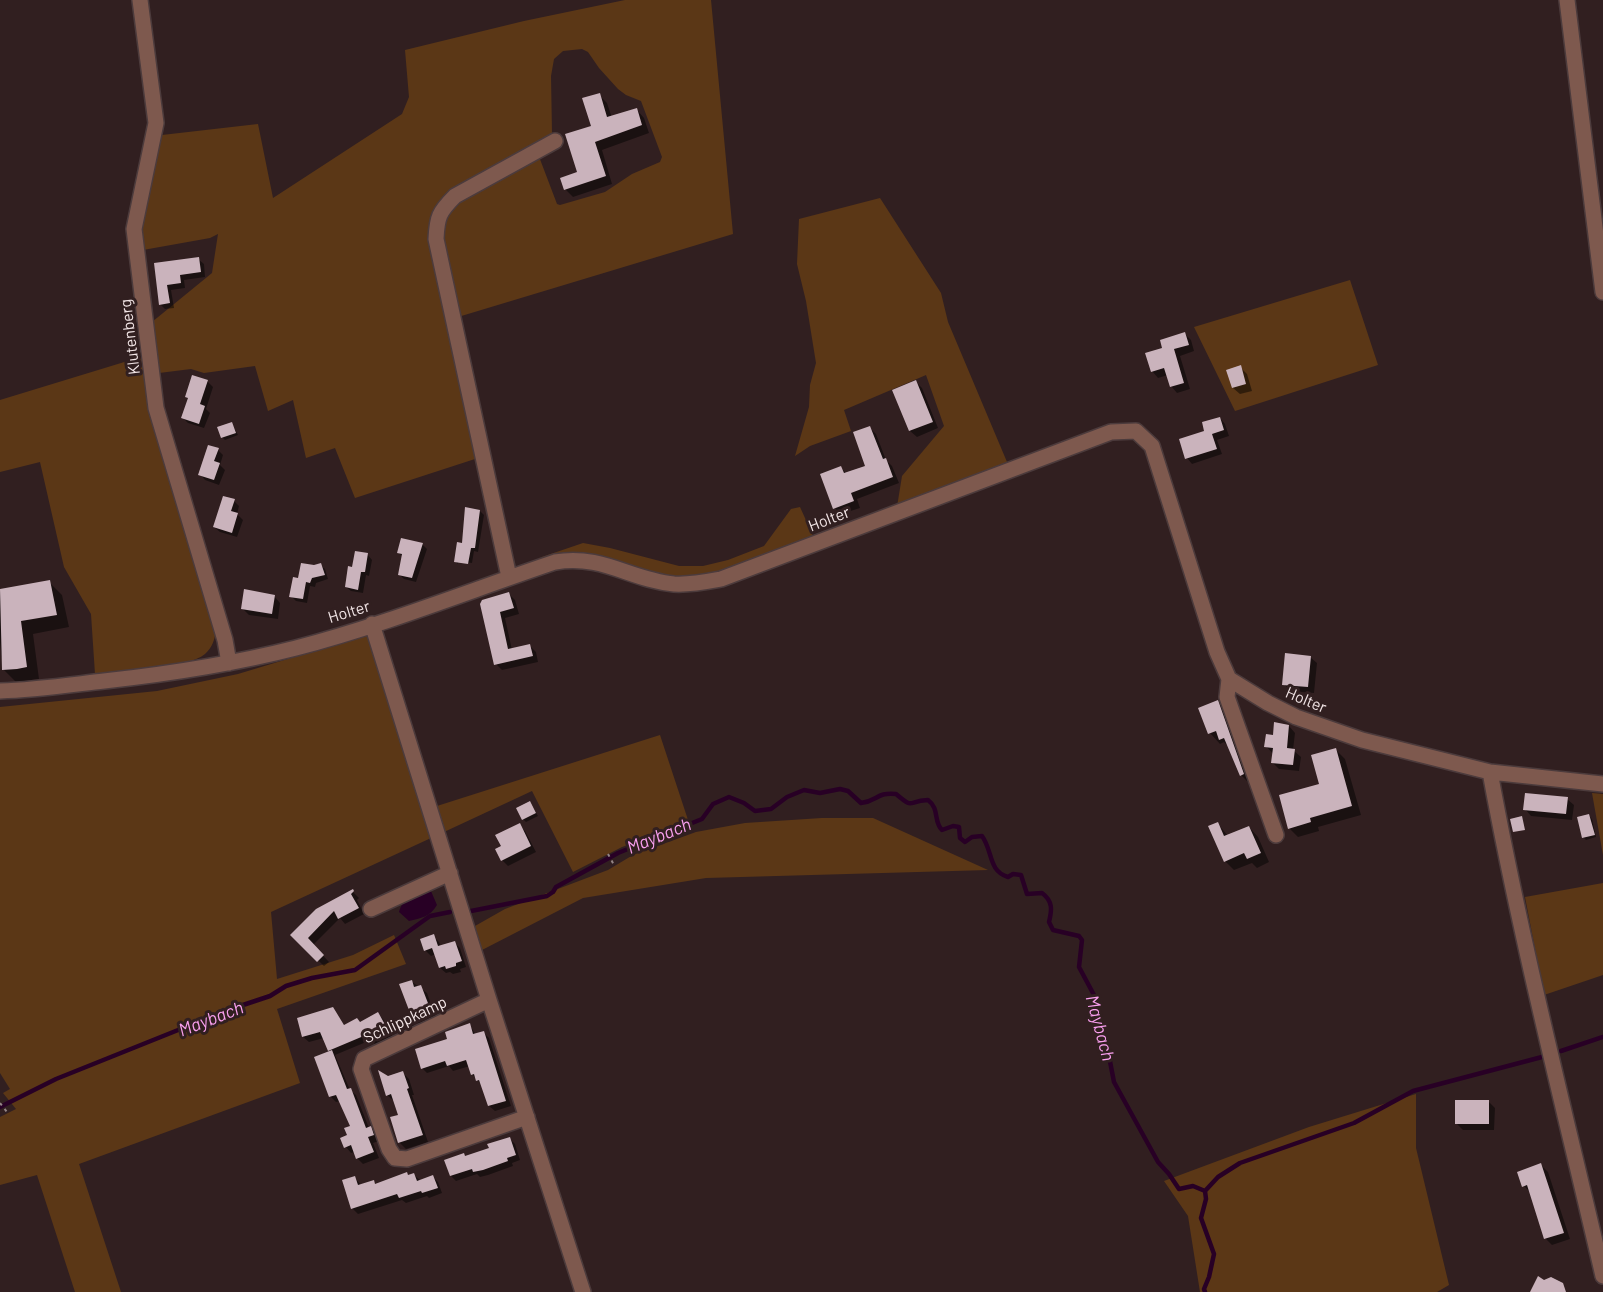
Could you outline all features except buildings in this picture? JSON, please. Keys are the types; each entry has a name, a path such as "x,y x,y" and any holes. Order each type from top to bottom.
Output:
{"street":[{"name":"Klutenberg","path":"140,0 156,123 134,229 156,408 225,640 229,663"},
{"path":"1567,0 1603,292"},
{"path":"508,578 436,239 437,219 443,207 455,196 555,141"},
{"name":"Holter","path":"0,691 158,675 229,663 296,648 555,562 573,559 592,561 672,584 694,585 721,579 1111,432 1136,431 1152,447 1217,652 1229,679 1296,717 1362,740 1490,772 1603,784"},
{"path":"372,624 583,1292"},
{"path":"1229,679 1227,697 1276,836"},
{"path":"1490,772 1526,943 1603,1275"},
{"path":"371,909 450,873"},
{"name":"Schlippkamp","path":"489,1000 364,1059 361,1069 389,1149 395,1158 408,1159 527,1117"}],"path":[{"path":"608,854 614,865"},
{"path":"0,1103 7,1112"}],"shaded area":[{"path":"625,0 711,0 733,234 458,317 440,230 453,202 538,154 557,204 560,205 605,192 632,174 660,162 662,157 641,101 618,89 588,52 582,49 563,51 554,59 551,76 552,134 545,143 434,212 430,223 478,458 355,498 335,448 306,458 293,400 268,411 255,366 204,373 191,369 159,373 152,322 212,273 218,234 210,238 143,250 142,225 162,135 258,124 273,198 402,114 409,97 405,50 524,21"},
{"path":"880,198 941,293 948,322 1007,462 897,507 902,476 944,426 926,375 844,410 851,431 810,446 795,456 809,407 810,385 816,363 806,301 797,264 799,219"},
{"path":"1350,280 1378,365 1235,411 1194,327"},
{"path":"144,356 216,633 210,649 196,659 169,666 95,674 91,614 64,567 40,462 0,472 0,400"},
{"path":"800,507 814,538 747,565 712,576 678,580 591,555 567,554 539,558 583,543 679,566 703,566 728,560 764,546 791,509"},
{"path":"367,635 431,838 271,912 277,979 353,955 394,935 406,964 277,1009 300,1083 79,1164 121,1292 75,1292 37,1175 0,1185 0,1117 16,1109 3,1093 10,1089 0,1073 0,707 157,691 238,674"},
{"path":"660,735 689,823 622,847 573,872 532,791 444,832 437,806"},
{"path":"1592,793 1603,794 1603,855"},
{"path":"822,818 873,818 988,870 706,878 583,898 482,950 475,926 505,909 608,870 633,855 696,832 745,823"},
{"path":"1603,883 1603,975 1544,995 1525,897"},
{"path":"424,889 431,891 437,905 428,915 409,921 399,912 401,907 408,898"},
{"path":"1416,1094 1416,1148 1449,1285 1437,1292 1200,1292 1188,1216 1164,1181 1309,1127"}],"waterway":[{"name":"Maybach","path":"471,911 547,896 556,887 618,853 702,819 713,804 729,797 744,803 755,811 771,809 787,797 804,790 820,793 840,789 848,791 861,803 889,794 896,794 909,803 928,800 934,807 942,830 953,826 959,827 960,838 965,842 972,837 982,836 997,870 1008,877 1013,874 1021,875 1027,894 1042,893 1048,899 1051,910 1049,922 1053,930 1079,936 1082,940 1079,967 1094,995 1098,1022 1108,1051 1114,1082 1158,1162 1179,1189 1193,1186 1205,1191 1206,1199 1201,1218 1214,1254 1205,1292"},
{"name":"Maybach","path":"0,1107 56,1079 228,1010 270,996 286,986 312,978 355,970 430,916 450,912"},
{"path":"1561,1051 1603,1037"},
{"path":"1205,1191 1218,1177 1240,1163 1354,1123 1413,1091 1542,1057"}]}
